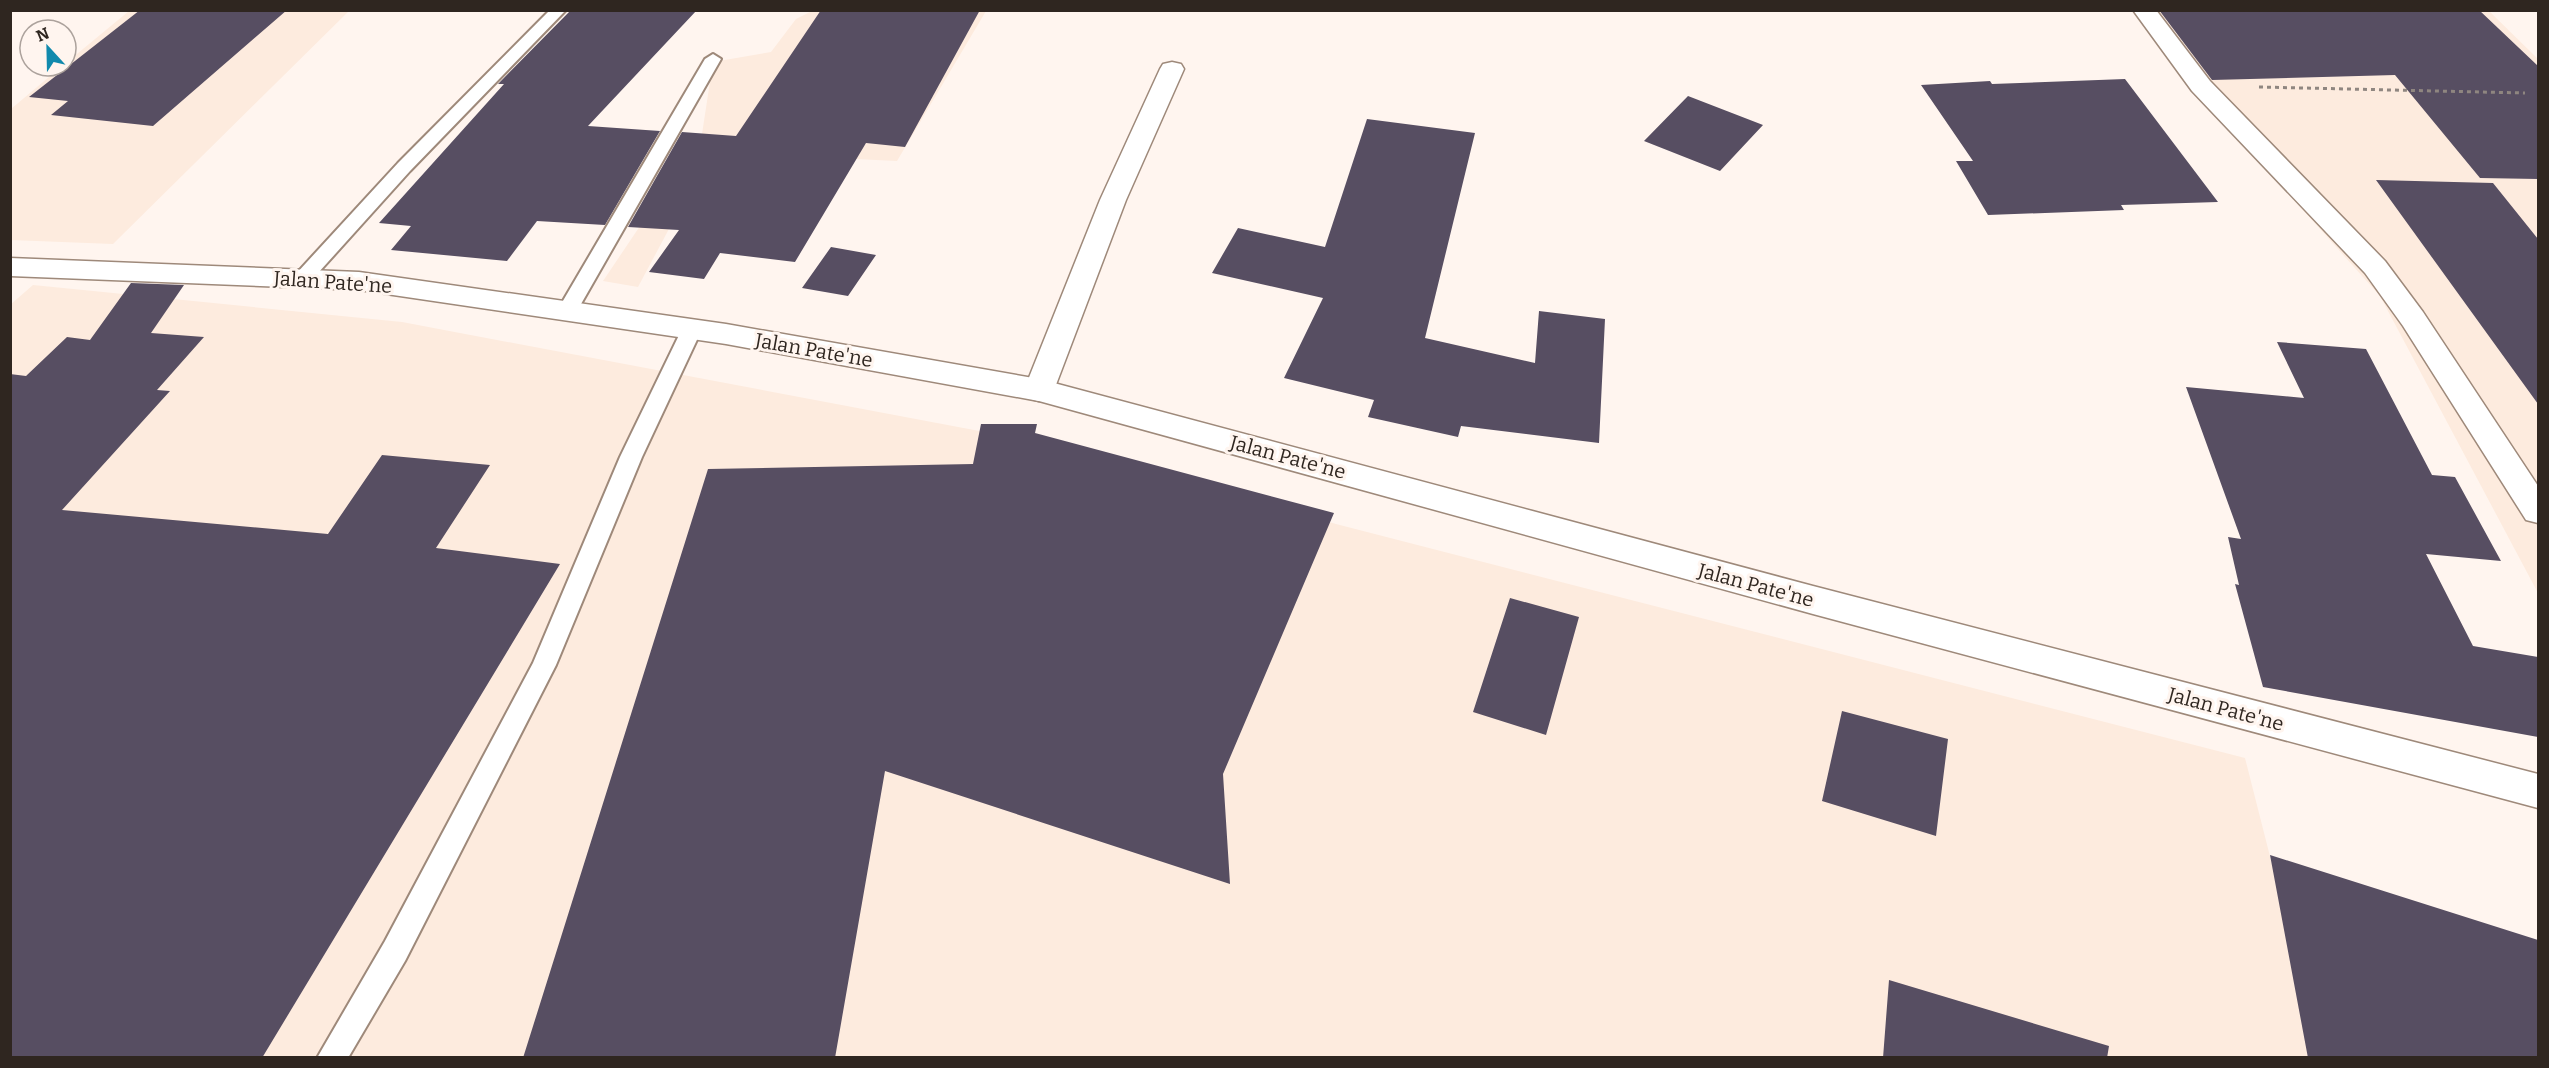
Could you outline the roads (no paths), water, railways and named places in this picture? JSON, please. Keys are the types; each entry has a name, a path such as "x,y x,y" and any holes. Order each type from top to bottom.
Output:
{"street":[{"path":"2144,10 2201,86 2375,267 2419,329 2538,511"},
{"path":"1039,390 1113,200 1172,69"},
{"name":"Jalan Pate'ne","path":"10,267 359,281 692,329 1039,390 1813,600 2538,791"}],"lane":[{"path":"302,279 404,166 559,10"},
{"path":"567,311 713,58"},
{"path":"331,1058 395,951 544,665 631,457 692,329"}]}
